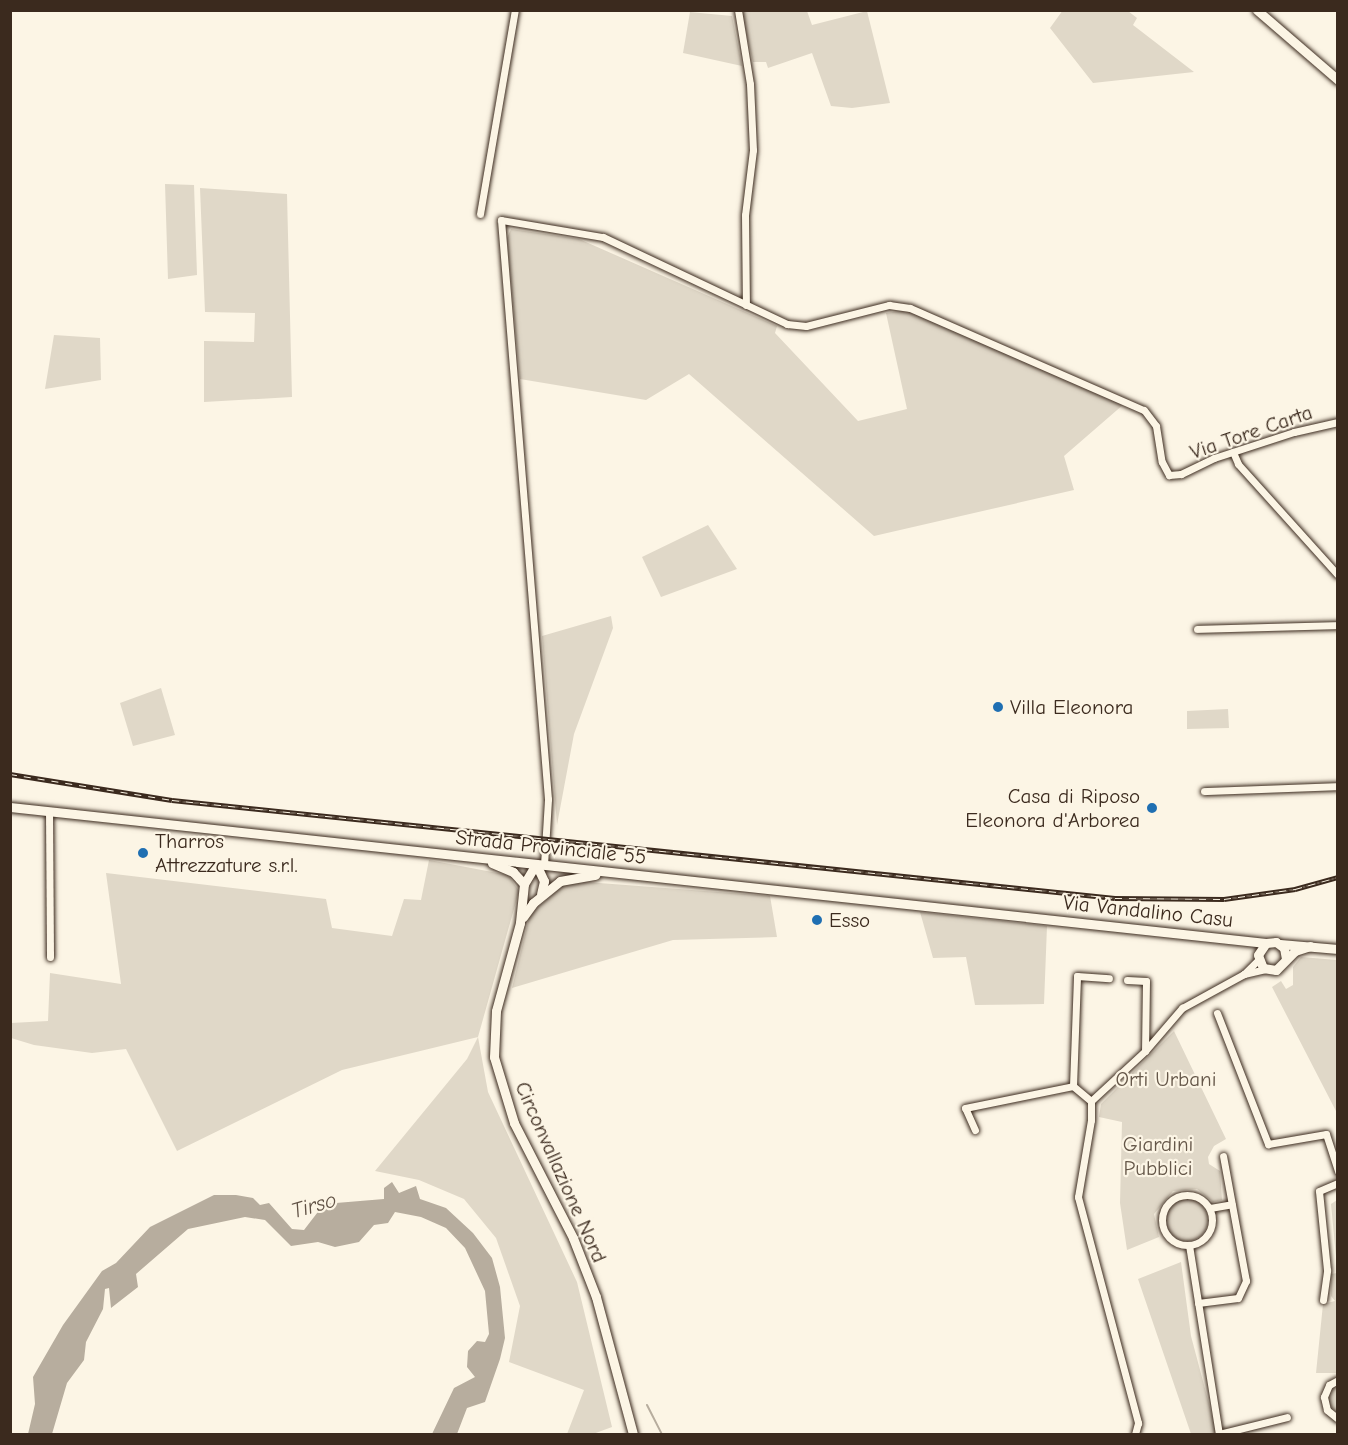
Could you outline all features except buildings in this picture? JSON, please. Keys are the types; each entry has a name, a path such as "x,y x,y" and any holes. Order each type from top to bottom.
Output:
{"main road":[{"path":"1257,10 1338,80"},
{"name":"Strada Provinciale 55","path":"10,807 1048,919"},
{"path":"473,857 507,868 524,884"},
{"path":"540,864 544,881 541,894"},
{"name":"Circonvallazione Nord","path":"540,864 524,884 520,923 496,1011 494,1057 514,1123 573,1238 596,1297 633,1434"},
{"path":"541,894 569,878 627,873"},
{"name":"Circonvallazione Nord","path":"520,923 541,894"},
{"name":"Via Vandalino Casu","path":"1048,919 1266,943"},
{"name":"Via Vandalino Casu","path":"1244,939 1259,956"},
{"path":"1310,946 1294,951 1281,968 1266,969 1259,956 1266,943 1310,946 1338,949"},
{"path":"1280,944 1286,959"}],"street":[{"path":"480,214 515,10"},
{"path":"540,864 549,799 501,220 603,237 746,305 746,215 753,150 750,84 738,10"},
{"name":"Via Tore Carta","path":"746,305 787,324 806,326 889,305 910,308 1144,411 1156,426 1164,469 1175,476 1233,452 1338,422"},
{"path":"1233,452 1238,464 1338,575"},
{"path":"1197,630 1338,625"},
{"path":"1204,791 1338,786"},
{"path":"49,812 50,957"},
{"path":"1244,974 1259,956"},
{"path":"1135,1434 1138,1423 1078,1197 1091,1120 1091,1101 1145,1051 1182,1008 1244,974 1266,969"},
{"path":"1074,1086 1077,976 1108,978"},
{"path":"1127,980 1146,981 1145,1051"},
{"path":"1217,1013 1268,1144 1326,1134 1338,1172"},
{"path":"1074,1086 1091,1101"},
{"path":"975,1130 965,1108 1074,1086"},
{"path":"1198,1303 1238,1298 1245,1287 1223,1156"},
{"path":"1323,1300 1327,1270 1319,1191 1338,1184"},
{"path":"1187,1194 1197,1196 1210,1208 1211,1230 1205,1238 1189,1245 1169,1238 1162,1220 1169,1202 1187,1194"},
{"path":"1210,1208 1232,1204"},
{"path":"1189,1245 1219,1434 1287,1417"},
{"path":"1338,1380 1329,1385 1324,1397 1327,1410 1338,1419"}],"green space":[{"path":"1063,10 1128,11 1137,18 1133,25 1194,72 1093,83 1050,28"},
{"path":"741,11 807,11 812,25 867,11 890,103 852,108 831,106 812,53 768,68 766,62 753,62"},
{"path":"690,12 732,16 742,66 683,53"},
{"path":"165,184 194,185 197,275 168,279"},
{"path":"200,188 287,194 292,397 204,402 204,341 254,342 255,313 205,312"},
{"path":"511,229 579,239 777,326 775,333 858,421 907,409 886,313 906,310 1124,404 1064,456 1074,490 874,536 689,374 646,400 520,379 507,238"},
{"path":"54,335 100,338 101,380 45,389"},
{"path":"708,525 737,569 661,597 642,557"},
{"path":"611,616 613,628 574,734 557,825 542,636"},
{"path":"161,688 175,735 133,746 120,703"},
{"path":"1228,709 1229,728 1187,729 1187,711"},
{"path":"429,860 508,875 519,891 478,1037 342,1070 177,1151 126,1049 92,1053 34,1045 11,1038 11,1023 48,1021 50,973 121,984 106,873 326,899 332,928 392,936 404,899 421,900"},
{"path":"586,882 770,896 777,937 673,940 512,988 530,914 565,884"},
{"path":"920,912 1047,926 1044,1004 975,1005 966,957 933,958"},
{"path":"1301,957 1337,960 1337,1113 1272,987 1281,981 1286,989 1293,985 1293,967"},
{"name":"Giardini Pubblici","path":"1174,1031 1226,1139 1214,1146 1208,1157 1209,1164 1220,1171 1222,1200 1213,1202 1197,1189 1173,1191 1154,1214 1159,1237 1127,1250 1120,1203 1122,1122 1099,1117 1101,1104"},
{"path":"478,1037 488,1092 577,1282 612,1427 593,1434 567,1434 584,1390 509,1362 520,1306 496,1238 464,1199 419,1180 375,1171 467,1059"},
{"path":"1187,1199 1202,1205 1208,1220 1202,1235 1187,1241 1172,1235 1166,1220 1172,1205"},
{"path":"1337,1200 1337,1267 1331,1204"},
{"path":"1181,1262 1191,1336 1217,1434 1191,1434 1138,1279"},
{"path":"1337,1273 1337,1373 1316,1373 1323,1304 1335,1301 1331,1296 1331,1274"},
{"path":"1337,1385 1337,1414 1328,1402 1330,1391"}],"shaded area":[{"path":"392,1182 399,1193 416,1186 420,1199 446,1208 473,1233 492,1258 500,1287 505,1338 500,1359 485,1402 467,1408 457,1434 432,1434 454,1388 475,1377 467,1367 468,1351 477,1341 485,1342 489,1334 485,1291 465,1248 446,1228 421,1217 395,1212 388,1223 374,1225 359,1242 335,1247 318,1242 291,1246 265,1220 245,1217 188,1229 136,1274 138,1287 111,1308 109,1288 105,1289 103,1309 86,1342 84,1360 67,1383 52,1434 28,1434 35,1404 33,1377 63,1325 102,1271 116,1263 150,1227 214,1195 236,1195 253,1198 260,1205 269,1203 292,1229 304,1230 324,1204 384,1199 384,1188"}],"waterway":[{"path":"647,1405 662,1434"}],"railway":[{"path":"10,774 172,800 1115,898 1224,899 1295,889 1338,877"}],"place":[{"name":"Villa Eleonora","path":"998,707"},
{"name":"Casa di Riposo Eleonora d'Arborea","path":"1152,808"},
{"name":"Tharros Attrezzature s.r.l.","path":"143,853"},
{"name":"Esso","path":"817,920"}],"park label":[{"name":"Orti Urbani","path":"1166,1079"}],"water label":[{"name":"Tirso","path":"314,1206"}]}
